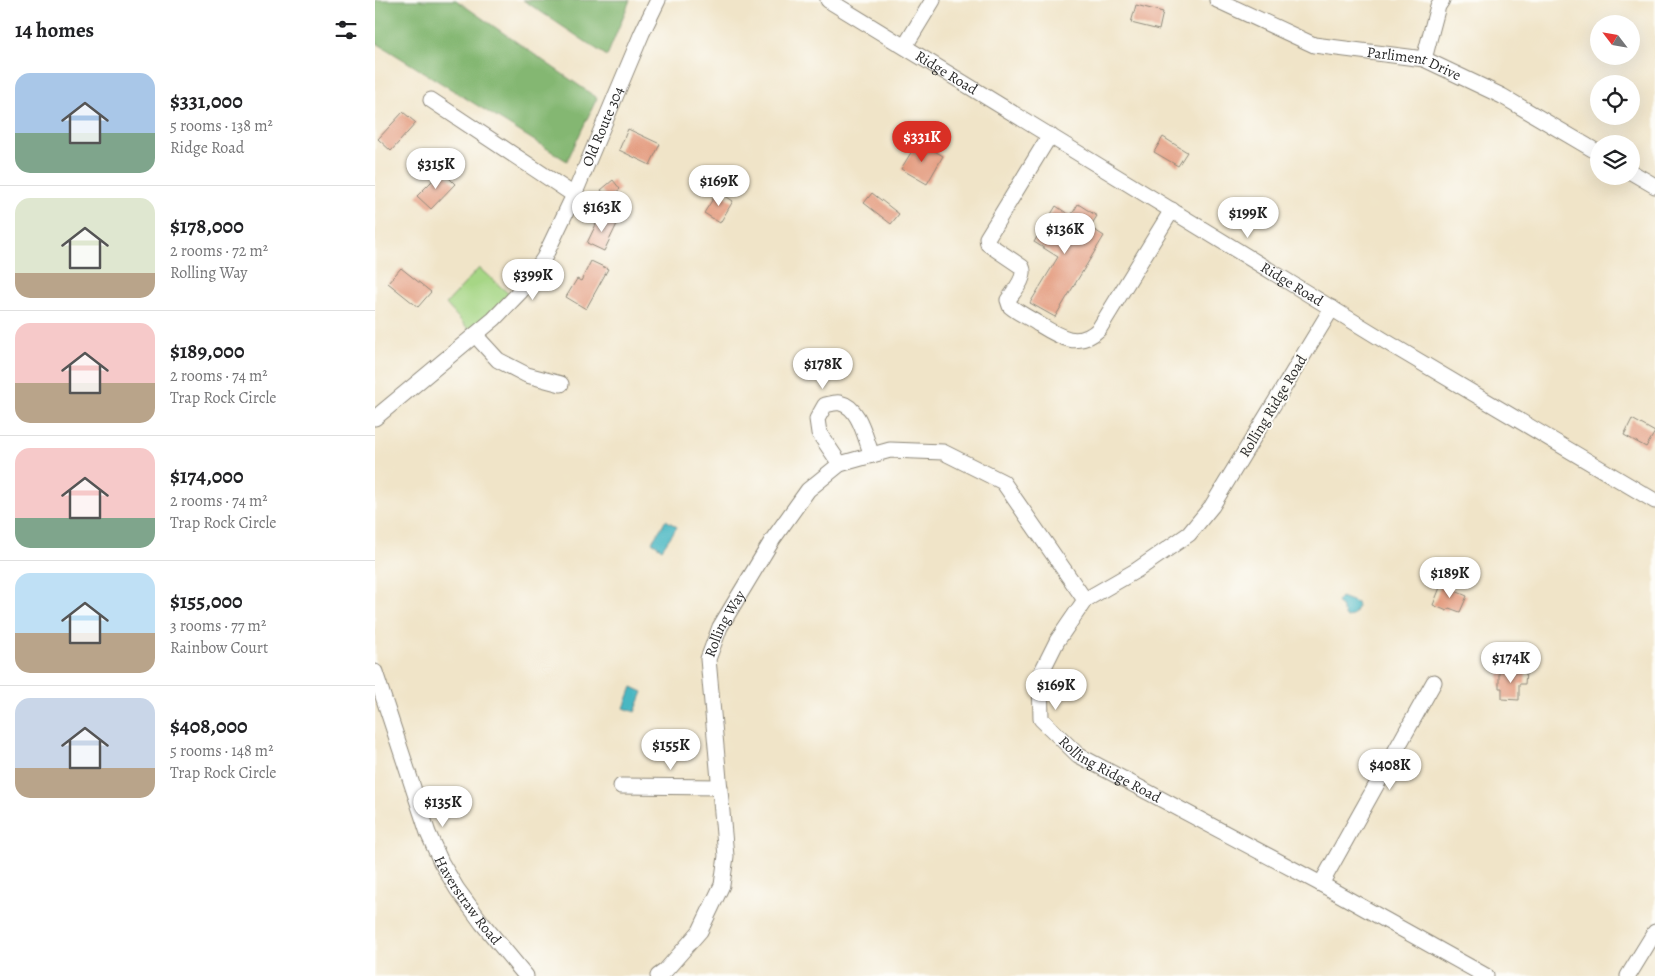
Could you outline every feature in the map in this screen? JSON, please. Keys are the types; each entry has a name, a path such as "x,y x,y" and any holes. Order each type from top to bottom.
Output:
{"street":[{"name":"Old Route 304","path":"375,418 494,319 521,291 544,258 574,195 642,33 658,0"},
{"name":"Ridge Road","path":"828,0 1332,308 1655,501"},
{"path":"905,46 933,0"},
{"name":"Parliment Drive","path":"1217,0 1315,45 1424,59 1503,96 1590,148"},
{"path":"1424,59 1438,6 1442,0"},
{"path":"431,100 574,195"},
{"path":"1050,135 987,238 988,244 1023,269 1023,276 1008,300 1013,308 1038,324 1065,338 1085,339 1094,334 1099,329 1172,210"},
{"path":"1640,177 1655,186"},
{"name":"Rolling Ridge Road","path":"1332,308 1213,506 1200,523 1189,534 1137,570 1085,600 1057,641 1040,675 1041,719 1078,755 1321,884 1485,976"},
{"path":"475,335 498,360 527,375 561,384"},
{"path":"840,464 819,432 817,419 825,405 838,402 850,406 858,419 872,455"},
{"name":"Rolling Way","path":"658,976 665,971 700,931 722,885 726,856 708,659 720,627 773,539 808,490 840,464 890,450 943,452 1003,482 1085,600"},
{"name":"Haverstraw Road","path":"375,672 425,824 441,862 457,889 482,923 526,976"},
{"path":"1321,884 1434,682"},
{"path":"621,786 720,787"},
{"path":"1628,976 1655,932"}],"green space":[{"path":"375,0 456,0 597,98 567,161 375,42"},
{"path":"523,0 630,0 607,56"},
{"path":"479,268 509,294 471,332 446,304"}],"water":[{"path":"666,520 677,527 662,549 652,542"},
{"path":"1341,597 1357,603 1358,606 1353,615 1348,618 1337,602"},
{"path":"632,687 643,692 635,712 624,708"}],"building":[{"path":"1136,5 1163,12 1159,30 1131,23"},
{"path":"403,112 416,123 391,151 378,139"},
{"path":"628,129 660,144 650,165 619,150"},
{"path":"1163,137 1187,152 1178,166 1154,152"},
{"path":"918,141 943,156 927,184 901,169"},
{"path":"442,171 455,184 431,209 417,196"},
{"path":"613,180 620,189 608,199 601,190"},
{"path":"718,191 733,201 720,223 704,213"},
{"path":"872,193 899,214 891,224 864,203"},
{"path":"1078,204 1097,216 1090,227 1104,236 1055,317 1030,303 1058,257 1034,242 1056,206 1071,216"},
{"path":"600,216 617,224 604,251 587,243"},
{"path":"591,261 608,269 586,309 566,297 577,279 581,281"},
{"path":"401,268 431,292 418,307 388,283"},
{"path":"1632,419 1655,432 1646,447 1624,435"},
{"path":"1441,585 1467,596 1460,612 1449,608 1447,611 1433,605"},
{"path":"1499,671 1526,672 1525,684 1519,684 1519,700 1502,699 1502,688 1499,688"}]}
